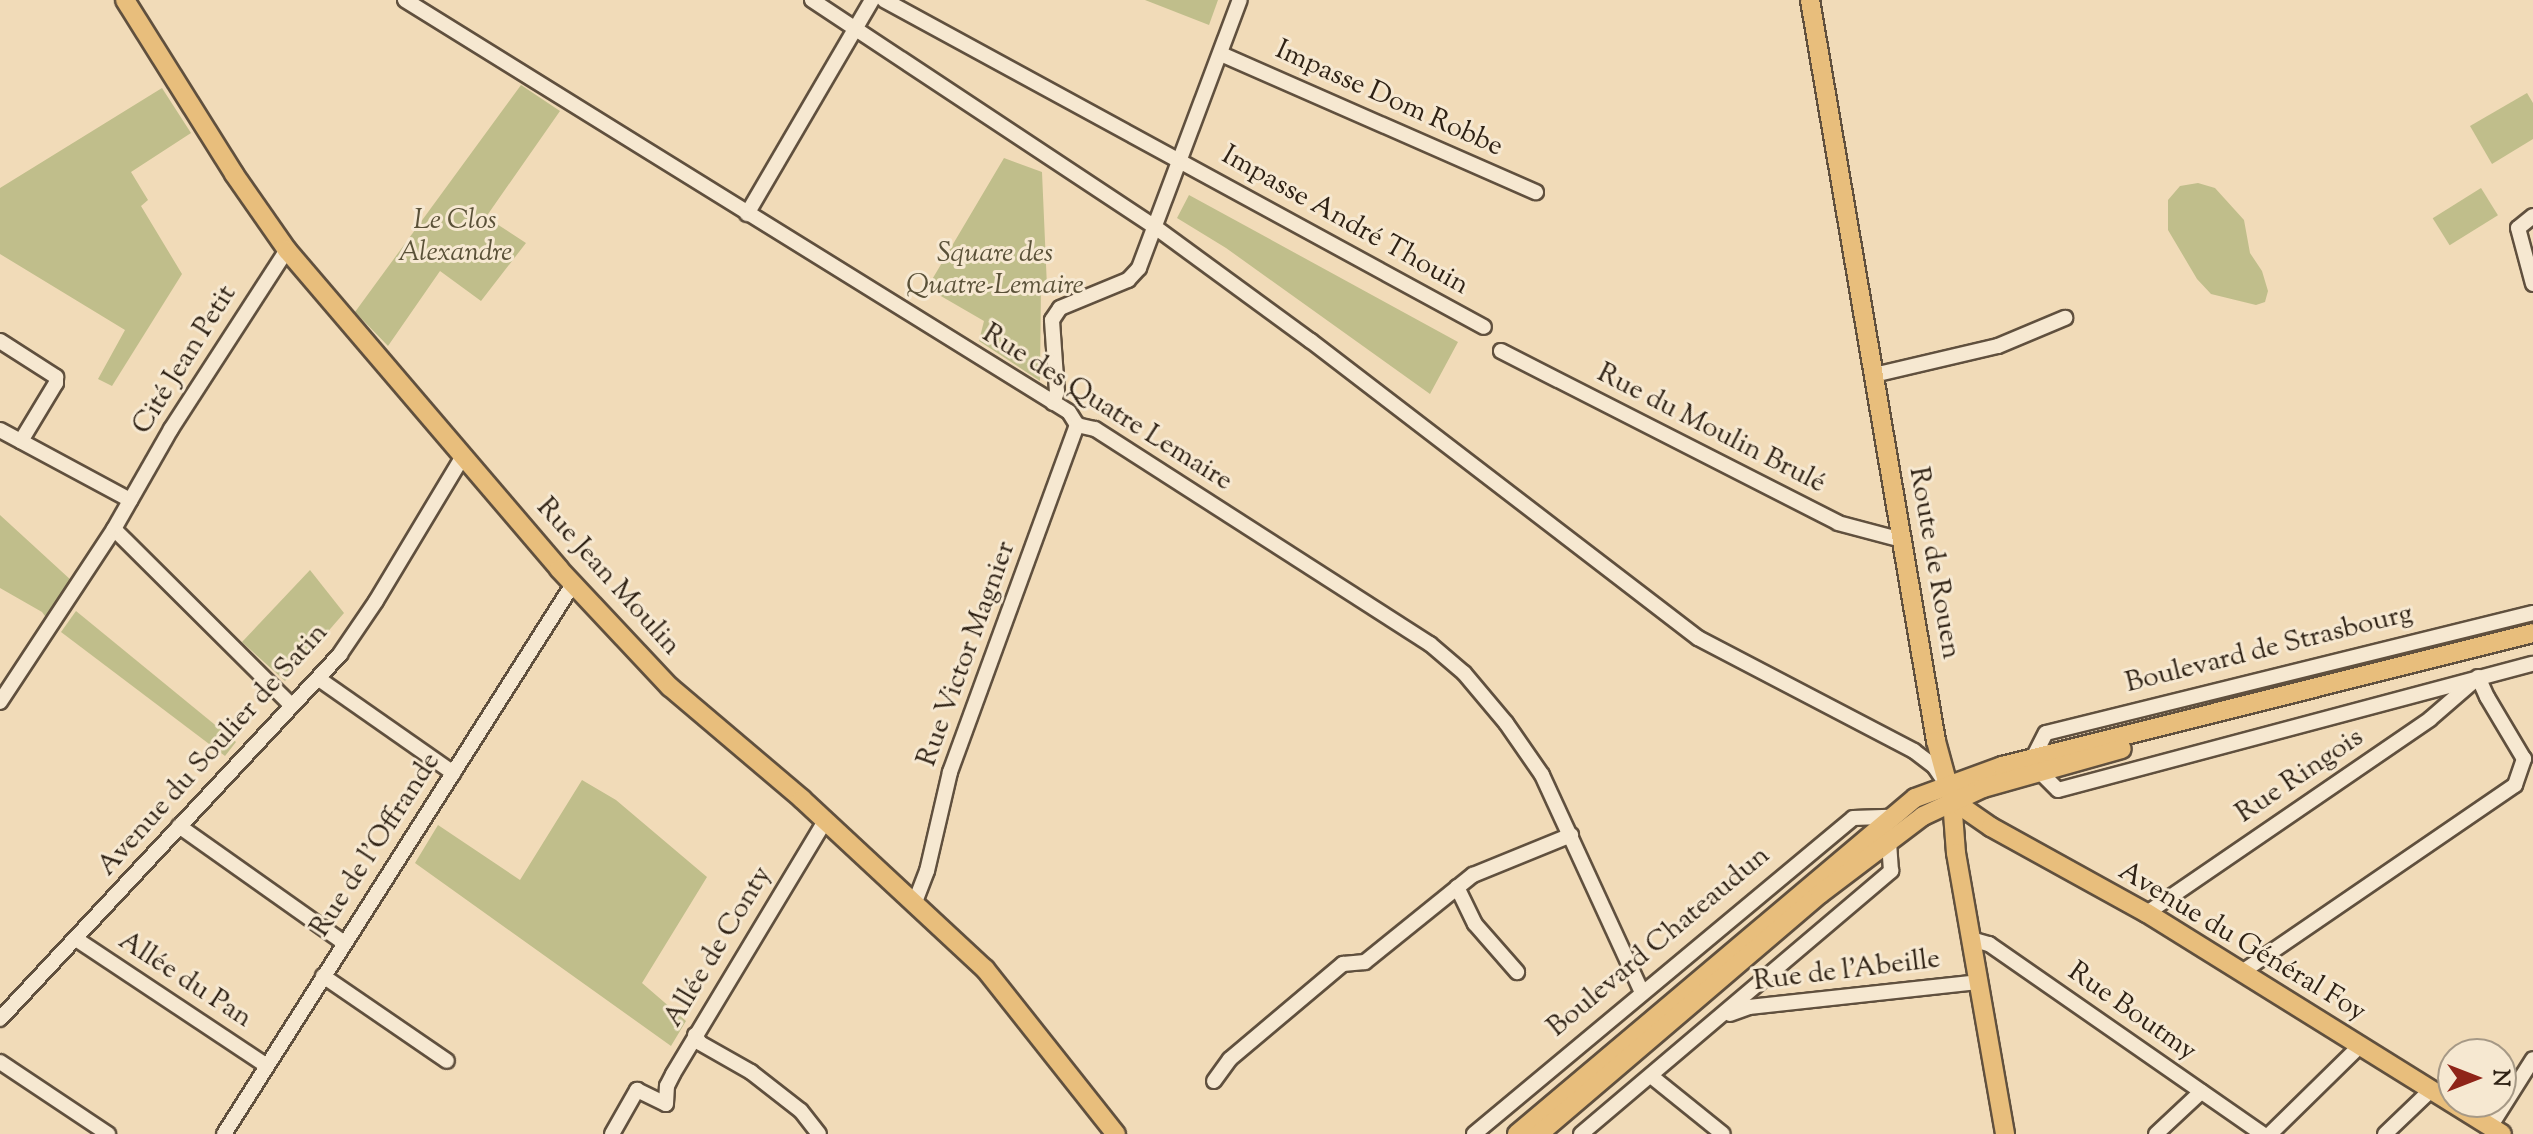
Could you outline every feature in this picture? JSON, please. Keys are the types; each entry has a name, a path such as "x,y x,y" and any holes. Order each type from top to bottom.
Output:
{"main road":[{"name":"Rue Jean Moulin","path":"125,0 234,174 287,250 573,584 670,687 825,821 985,969 1116,1134"},
{"name":"Route de Rouen","path":"1810,0 1902,540 1950,792 1956,853 2005,1134"},
{"name":"Boulevard de Strasbourg","path":"1950,792 2036,764 2533,633"},
{"name":"Boulevard de Strasbourg","path":"2036,764 2533,645"},
{"name":"Boulevard Chateaudun","path":"1517,1134 1890,817 1915,798 1950,792"},
{"path":"1539,1134 1820,894 1950,792"},
{"name":"Avenue du Général Foy","path":"1950,792 1991,827 2147,913 2496,1130"}],"street":[{"name":"Rue des Quatre Lemaire","path":"405,0 1069,412 1077,425 1095,429 1430,644 1464,673 1506,723 1542,775 1642,992"},
{"path":"812,0 1155,227 1311,341 1698,638 1914,751 1934,766 1950,792"},
{"path":"747,214 872,0"},
{"name":"Impasse André Thouin","path":"884,0 1484,327"},
{"path":"1053,403 1057,392 1052,320 1060,308 1128,280 1139,268 1182,161 1240,0"},
{"name":"Impasse Dom Robbe","path":"1221,54 1536,192"},
{"path":"2533,216 2518,228 2533,284"},
{"name":"Cité Jean Petit","path":"0,702 4,686 114,529 171,429 287,250"},
{"path":"1874,375 1998,346 2065,318"},
{"path":"0,341 56,377 21,441"},
{"name":"Rue du Moulin Brulé","path":"1501,351 1838,523 1902,540"},
{"name":"Rue Victor Magnier","path":"915,902 927,871 950,772 1077,425"},
{"path":"0,430 130,500"},
{"name":"Avenue du Soulier de Satin","path":"0,1019 291,705 319,679 376,601 463,456"},
{"path":"114,529 291,705"},
{"name":"Rue de l'Offrande","path":"224,1134 573,584"},
{"name":"Boulevard de Strasbourg","path":"2036,764 2046,733 2533,613"},
{"path":"2036,764 2058,790 2533,664"},
{"path":"2242,972 2515,785 2524,759 2478,677"},
{"name":"Rue Ringois","path":"2147,913 2430,719 2478,677"},
{"path":"319,679 453,773"},
{"name":"Boulevard Chateaudun","path":"1474,1134 1853,818 1890,817"},
{"name":"Allée de Conty","path":"612,1134 637,1090 666,1104 667,1086 695,1035 825,821"},
{"path":"179,826 344,943"},
{"path":"1214,1081 1230,1059 1343,964 1365,962 1473,875 1571,835"},
{"path":"1581,1134 1891,871 1889,840"},
{"path":"1457,887 1475,924 1517,972"},
{"name":"Allée du Pan","path":"76,939 266,1065"},
{"name":"Rue Boutmy","path":"1971,939 1989,944 2262,1134"},
{"path":"323,976 447,1061"},
{"name":"Rue de l'Abeille","path":"1722,1016 1749,1007 1978,982"},
{"path":"695,1035 700,1043 751,1072 801,1111 819,1134"},
{"path":"2270,1134 2360,1046"},
{"path":"0,1062 108,1134"},
{"path":"2496,1130 2530,1069"},
{"path":"1651,1076 1723,1134"},
{"path":"2385,1134 2430,1091"},
{"path":"2156,1134 2201,1092"}],"green space":[{"path":"1145,0 1218,0 1209,25"},
{"name":"Le Clos Alexandre","path":"521,85 560,111 486,217 526,243 481,301 440,271 388,346 355,312"},
{"path":"162,88 191,133 131,172 148,200 141,206 182,274 112,386 98,379 125,330 0,254 0,188"},
{"path":"2527,93 2533,103 2533,139 2492,164 2470,126"},
{"name":"Square des Quatre-Lemaire","path":"1004,158 1042,172 1047,287 1041,287 1040,381 979,341 984,321 927,288"},
{"path":"2198,183 2215,188 2244,220 2250,253 2262,271 2268,291 2265,302 2256,305 2211,294 2197,279 2168,230 2168,200 2180,186"},
{"path":"2481,188 2498,215 2450,245 2433,218"},
{"path":"1189,195 1458,342 1430,394 1226,248 1177,218"},
{"path":"0,515 72,581 48,620 42,612 0,588"},
{"path":"310,570 344,613 285,681 242,642"},
{"path":"76,611 236,742 225,756 61,632"},
{"path":"582,780 616,800 707,877 642,983 686,1021 671,1046 415,863 438,825 520,880"}]}
